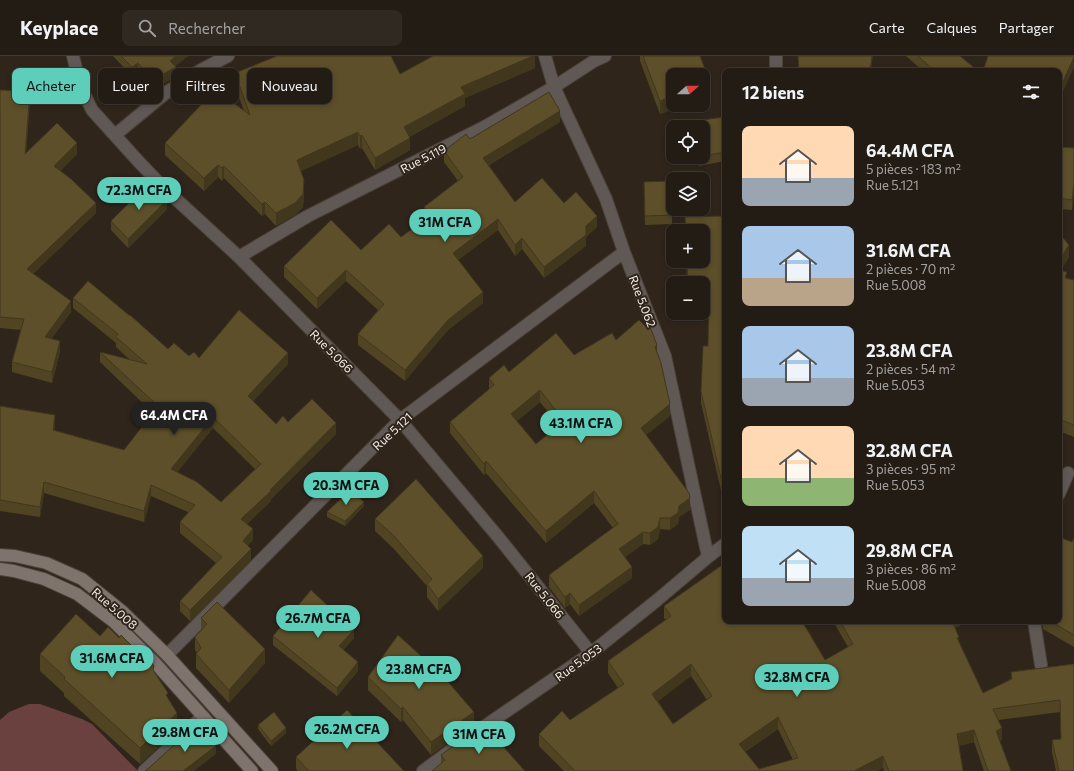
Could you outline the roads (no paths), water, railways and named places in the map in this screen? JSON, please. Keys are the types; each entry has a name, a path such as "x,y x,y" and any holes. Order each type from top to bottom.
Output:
{"main road":[{"name":"Rue 5.008","path":"0,555 14,556 46,563 82,579 122,612 167,655 272,771"},
{"name":"Rue 5.008","path":"0,569 44,579 77,594 114,622 156,664 252,771"}],"street":[{"name":"Rue 5.066","path":"73,56 80,85 92,110 165,189 239,257 400,420 499,538 591,654"},
{"path":"114,135 167,92 201,70 228,56"},
{"name":"Rue 5.062","path":"545,56 554,87 606,199 624,252 665,356 708,557"},
{"name":"Rue 5.119","path":"239,257 308,216 486,126 554,87 594,61 605,56"},
{"path":"776,56 776,68"},
{"name":"Rue 5.121","path":"167,655 400,420 624,252"},
{"path":"1062,486 1067,472"},
{"name":"Rue 5.053","path":"423,771 496,718 591,654 722,546"},
{"path":"1034,624 1041,665"},
{"path":"144,771 203,716"}]}
